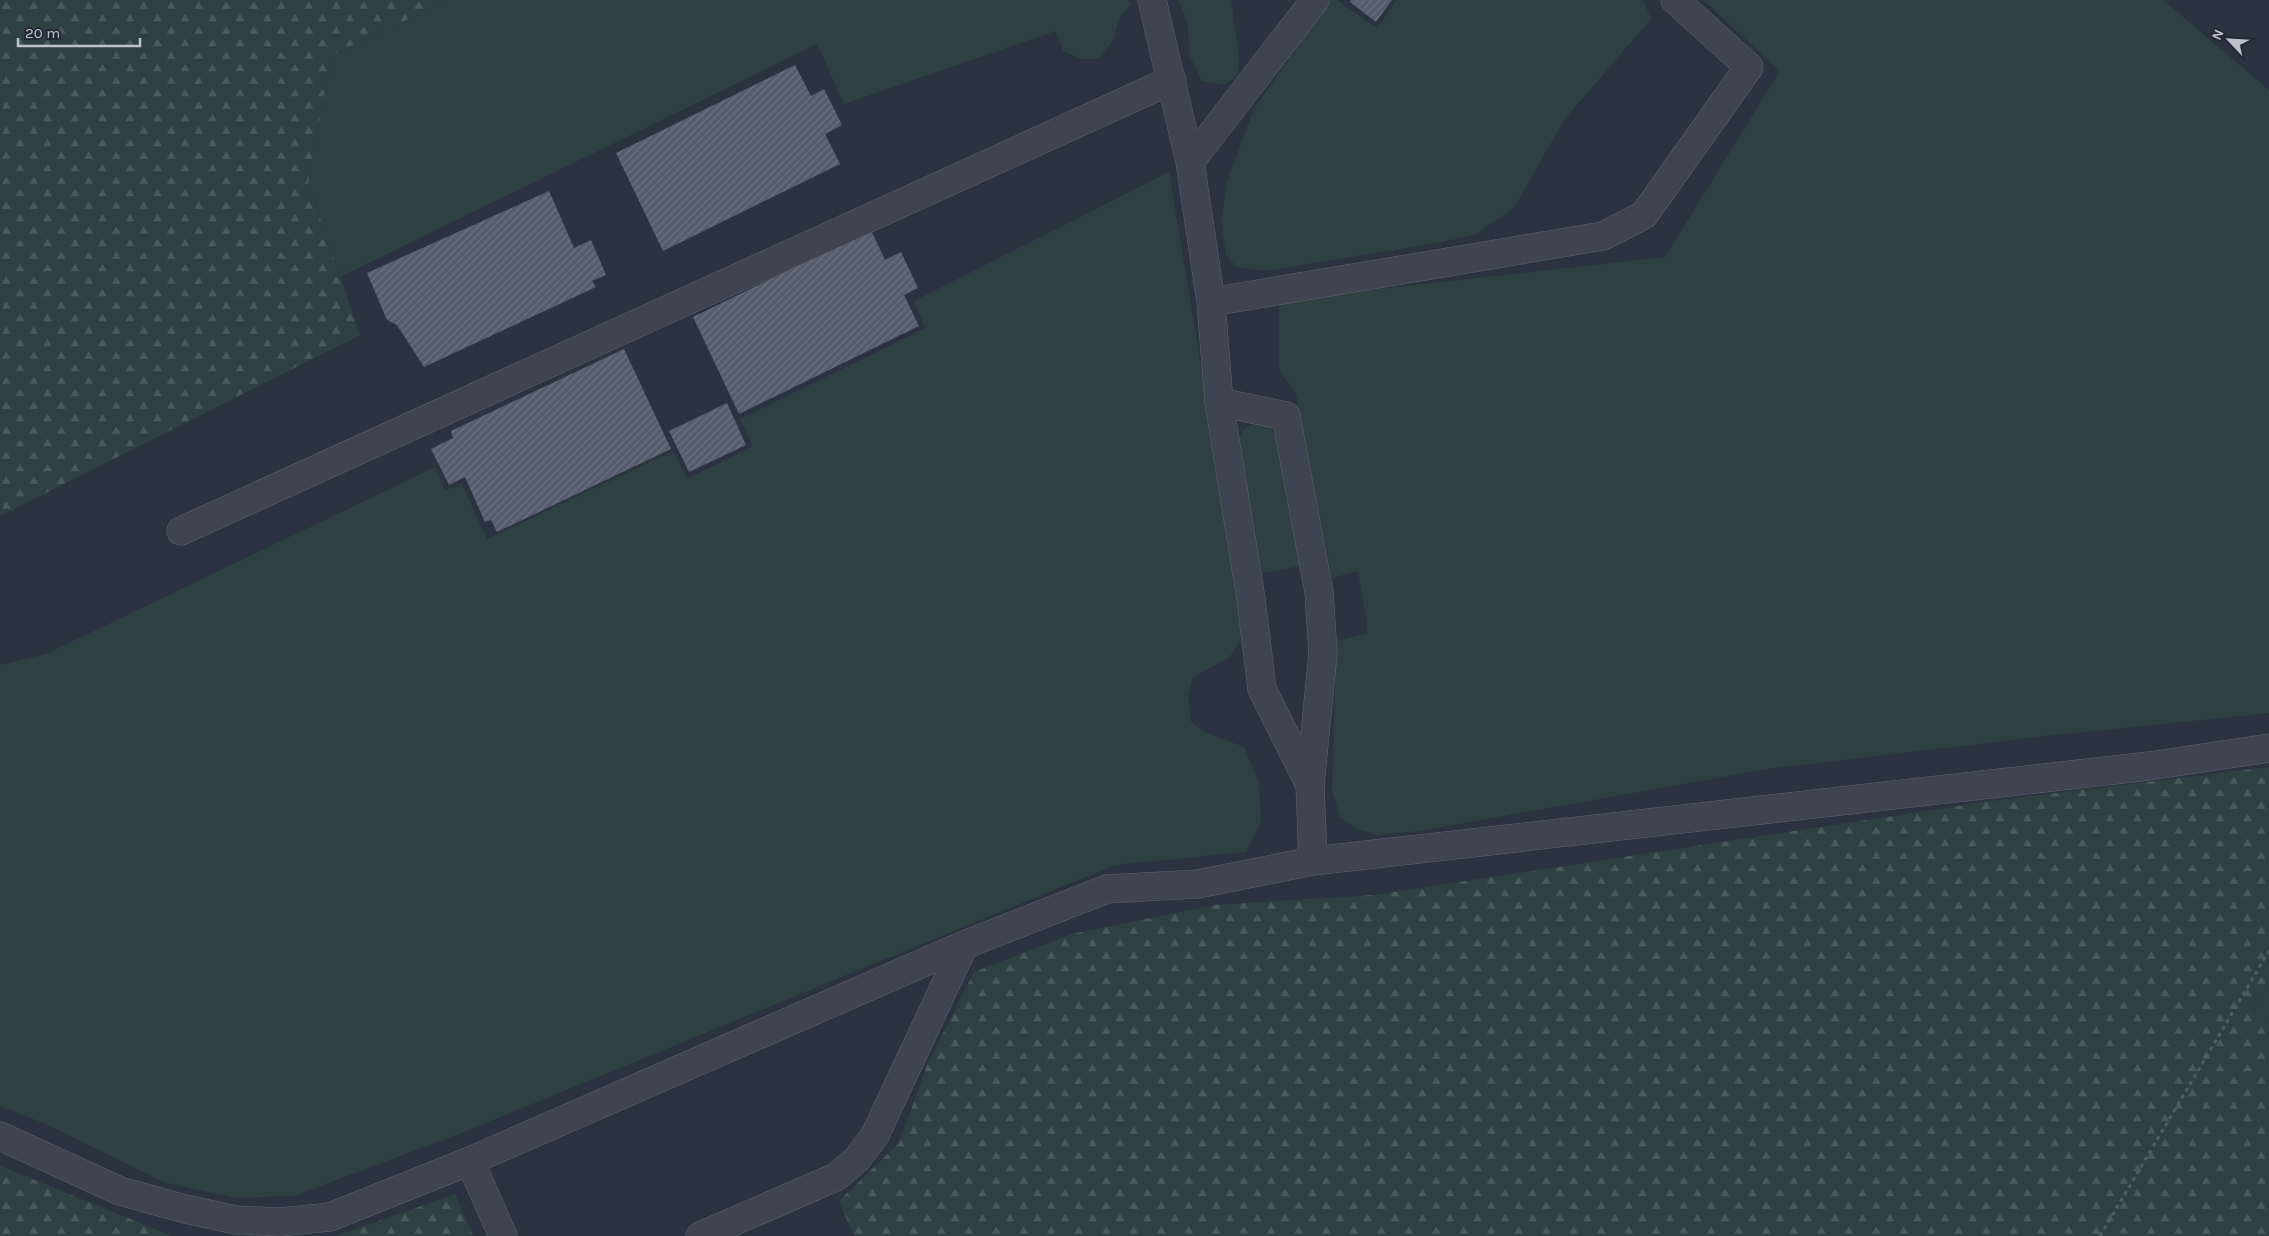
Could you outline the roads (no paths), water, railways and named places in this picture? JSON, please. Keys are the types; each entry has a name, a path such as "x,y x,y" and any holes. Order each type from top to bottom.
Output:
{"lane":[{"path":"1152,0 1190,162 1211,302 1219,402 1250,598 1262,689 1310,786"},
{"path":"1190,162 1315,0"},
{"path":"1211,302 1602,236 1644,215 1749,67 1675,0"},
{"path":"181,531 1172,80"},
{"path":"1219,402 1286,416 1319,592 1323,653 1310,786 1313,861"},
{"path":"0,1136 120,1191 185,1209 236,1220 280,1222 330,1217 470,1161 964,946 1108,889 1198,884 1313,861 2149,766 2269,748"},
{"path":"700,1236 836,1176 858,1159 875,1135 964,946"},
{"path":"470,1161 503,1236"}]}
